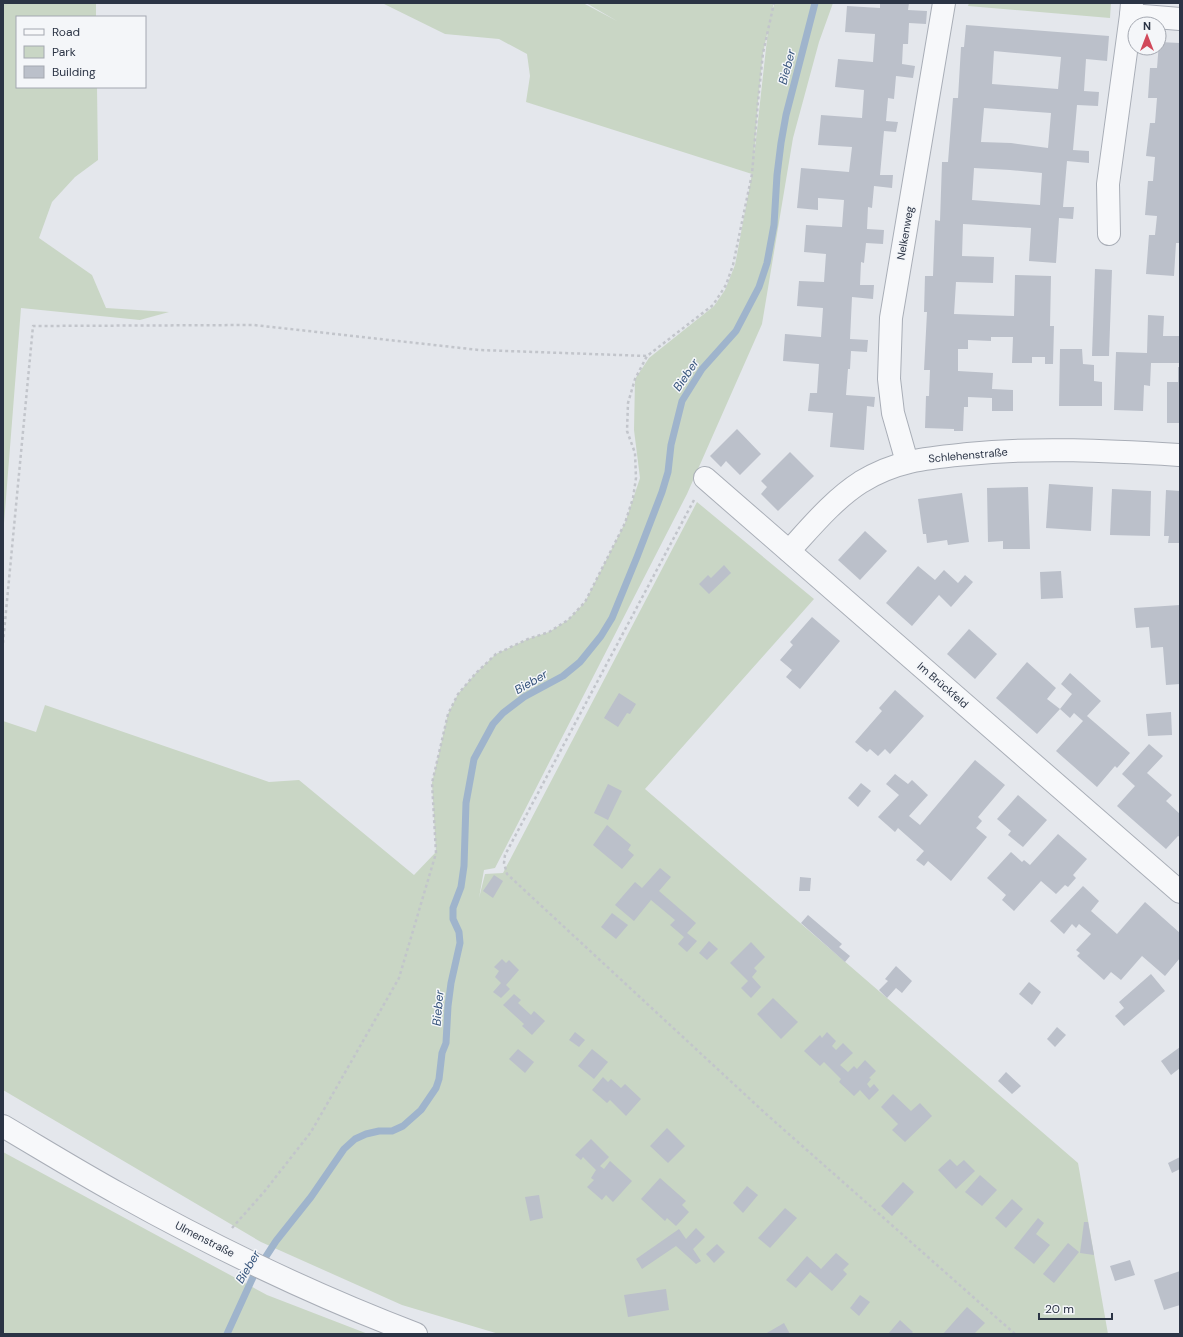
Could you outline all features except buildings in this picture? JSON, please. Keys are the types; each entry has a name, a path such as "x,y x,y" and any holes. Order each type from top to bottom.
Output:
{"street":[{"name":"Nelkenweg","path":"907,462 893,413 889,379 891,318 944,3"},
{"path":"1109,234 1108,184 1131,9 1180,19"},
{"name":"Schlehenstraße","path":"789,551 834,504 861,482 876,474 907,462 998,451 1071,450 1180,455"},
{"name":"Im Brückfeld","path":"705,478 1180,892"},
{"name":"Ulmenstraße","path":"3,1126 121,1195 225,1249 349,1308 416,1334"}],"path":[{"path":"225,1249 264,1192 311,1132 399,978 436,852 432,783 448,714 458,694 476,673 496,654 528,639 549,632 568,620 584,602 625,523 633,498 636,478 634,452 627,431 628,403 634,379 647,356 713,305 722,291 733,265 752,174 763,53 774,3"},
{"path":"3,643 33,326 254,325 480,350 647,356"},
{"path":"705,478 505,855 504,864 507,874 765,1113 1015,1334"}],"green space":[{"path":"3,3 96,3 96,16 16,16 16,88 97,88 98,160 75,177 52,202 39,238 92,275 106,308 169,312 140,320 21,308 3,536"},
{"path":"382,3 583,3 617,21 586,3 774,3 772,10 775,3 833,3 819,42 793,138 762,324 687,494 495,868 484,870 479,898 485,874 503,873 697,502 814,599 645,789 1078,1163 1108,1334 499,1334 402,1305 261,1242 3,1090 3,721 36,732 45,705 269,782 299,780 414,875 436,852 432,783 448,714 458,694 476,673 496,654 528,639 549,632 568,620 585,602 625,523 640,478 634,430 635,379 649,358 714,306 725,290 735,265 752,174 526,102 530,76 527,54 499,39 445,34","holes":["768,30 754,157 763,53"]},
{"path":"969,3 1111,3 1110,18 968,6"},
{"path":"3,1152 267,1295 368,1334 3,1334"}],"waterway":[{"name":"Bieber","path":"227,1334 254,1275 276,1241 311,1197 344,1149 355,1139 366,1134 379,1131 392,1131 403,1126 421,1110 436,1088 439,1079 442,1053 446,1043 451,983 460,943 459,932 453,919 453,908 461,887 464,866 466,803 474,759 493,724 503,713 524,697 563,676 580,662 601,636 612,618 662,492 668,472 671,445 682,401 702,369 736,331 759,287 767,263 774,225 777,175 786,115 815,3"}]}
